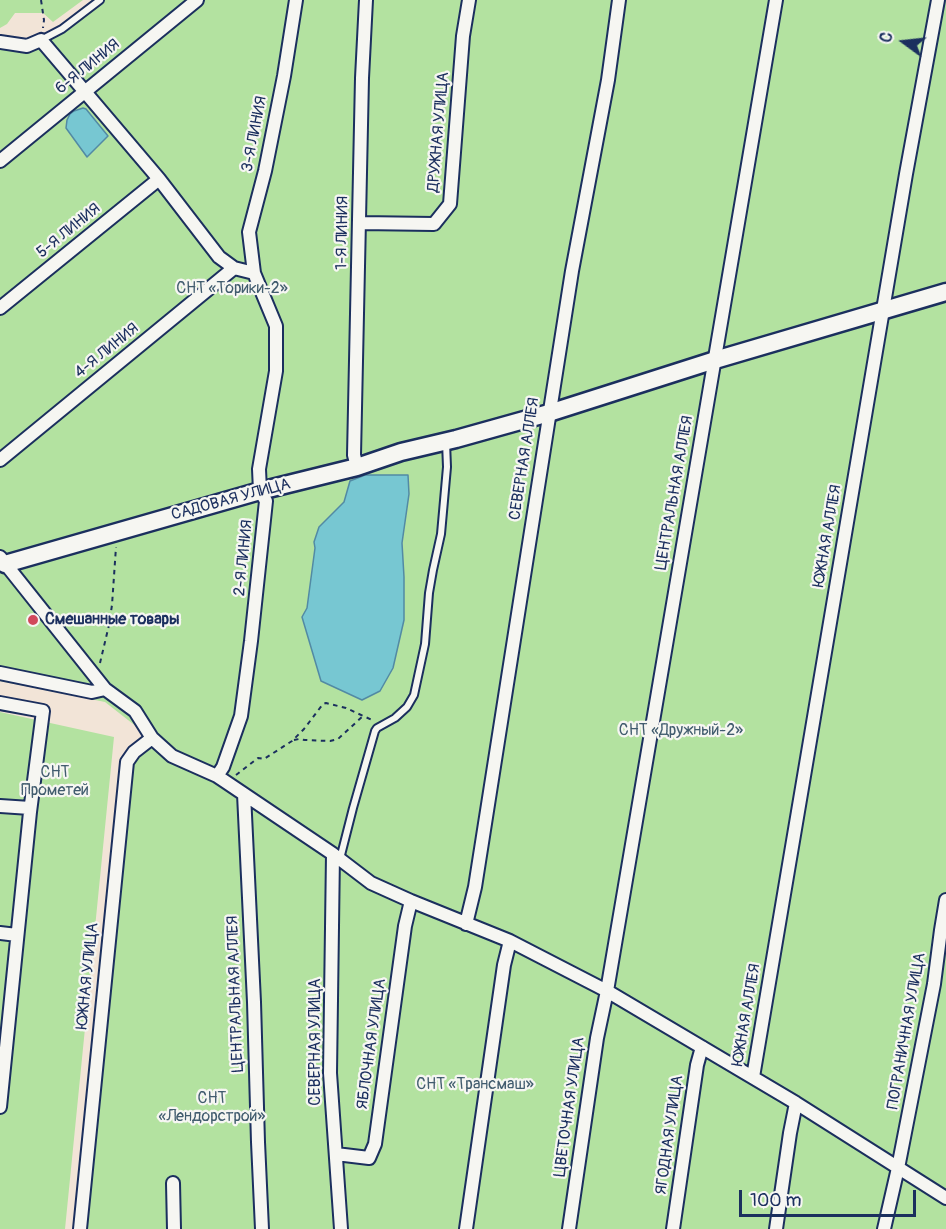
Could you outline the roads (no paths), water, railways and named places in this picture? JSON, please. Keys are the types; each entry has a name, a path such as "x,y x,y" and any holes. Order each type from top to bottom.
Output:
{"street":[{"name":"6-Я ЛИНИЯ","path":"0,161 197,0"},
{"name":"3-Я ЛИНИЯ","path":"254,273 249,232 265,171 296,0"},
{"name":"1-Я ЛИНИЯ","path":"357,467 354,455 362,78 366,0"},
{"name":"ДРУЖНАЯ УЛИЦА","path":"360,223 434,224 450,204 463,36 469,0"},
{"name":"СЕВЕРНАЯ АЛЛЕЯ","path":"466,924 475,887 572,271 608,80 619,0"},
{"name":"ЦЕНТРАЛЬНАЯ АЛЛЕЯ","path":"607,991 776,0"},
{"name":"ЮЖНАЯ АЛЛЕЯ","path":"753,1077 906,174 938,0"},
{"path":"0,42 27,46 41,40 159,179 219,256 234,268 254,273"},
{"name":"5-Я ЛИНИЯ","path":"0,308 159,179"},
{"name":"4-Я ЛИНИЯ","path":"0,460 234,268"},
{"name":"2-Я ЛИНИЯ","path":"222,779 223,767 241,716 251,641 267,501 260,492 259,470 276,371 276,326 254,273"},
{"name":"САДОВАЯ УЛИЦА","path":"3,560 357,467 401,452 549,413 715,360 946,292"},
{"path":"3,560 105,689 135,711 152,738 172,756 222,779 371,883 510,941 607,991 796,1103 946,1198"},
{"path":"0,673 92,692 105,689"},
{"path":"0,703 43,711 3,1054 0,1107"},
{"name":"ЮЖНАЯ УЛИЦА","path":"80,1229 127,762 152,738"},
{"name":"ЦЕНТРАЛЬНАЯ АЛЛЕЯ","path":"244,794 262,1229"},
{"path":"0,806 30,808"},
{"name":"СЕВЕРНАЯ УЛИЦА","path":"336,857 330,1073 341,1229"},
{"name":"ПОГРАНИЧНАЯ УЛИЦА","path":"884,1229 934,984 946,900"},
{"name":"ЯБЛОЧНАЯ УЛИЦА","path":"336,1154 369,1158 375,1144 405,926 411,901"},
{"path":"0,933 17,934"},
{"path":"466,1229 504,965 510,941"},
{"name":"ЦВЕТОЧНАЯ УЛИЦА","path":"569,1229 597,1038 607,991"},
{"name":"ЯГОДНАЯ УЛИЦА","path":"674,1229 697,1065 702,1047"},
{"path":"777,1229 796,1103"},
{"path":"173,1183 174,1229"}],"lane":[{"path":"41,40 62,29 100,0"},
{"path":"336,857 377,728 395,718 407,707 414,695 425,644 429,593 441,534 451,440"}],"water":[{"path":"83,108 108,136 87,157 66,128 70,114"},
{"path":"365,475 408,475 409,494 402,543 404,620 393,668 380,691 362,700 321,681 302,617 307,608 314,542 319,527 344,502 350,481"}],"place":[{"name":"Смешанные товары","path":"33,620"}],"park label":[{"name":"СНТ «Торики-2»","path":"232,289"},
{"name":"СНТ «Дружный-2»","path":"681,731"},
{"name":"СНТ Прометей","path":"55,782"},
{"name":"СНТ «Трансмаш»","path":"475,1085"},
{"name":"СНТ «Лендорстрой»","path":"212,1108"}]}
